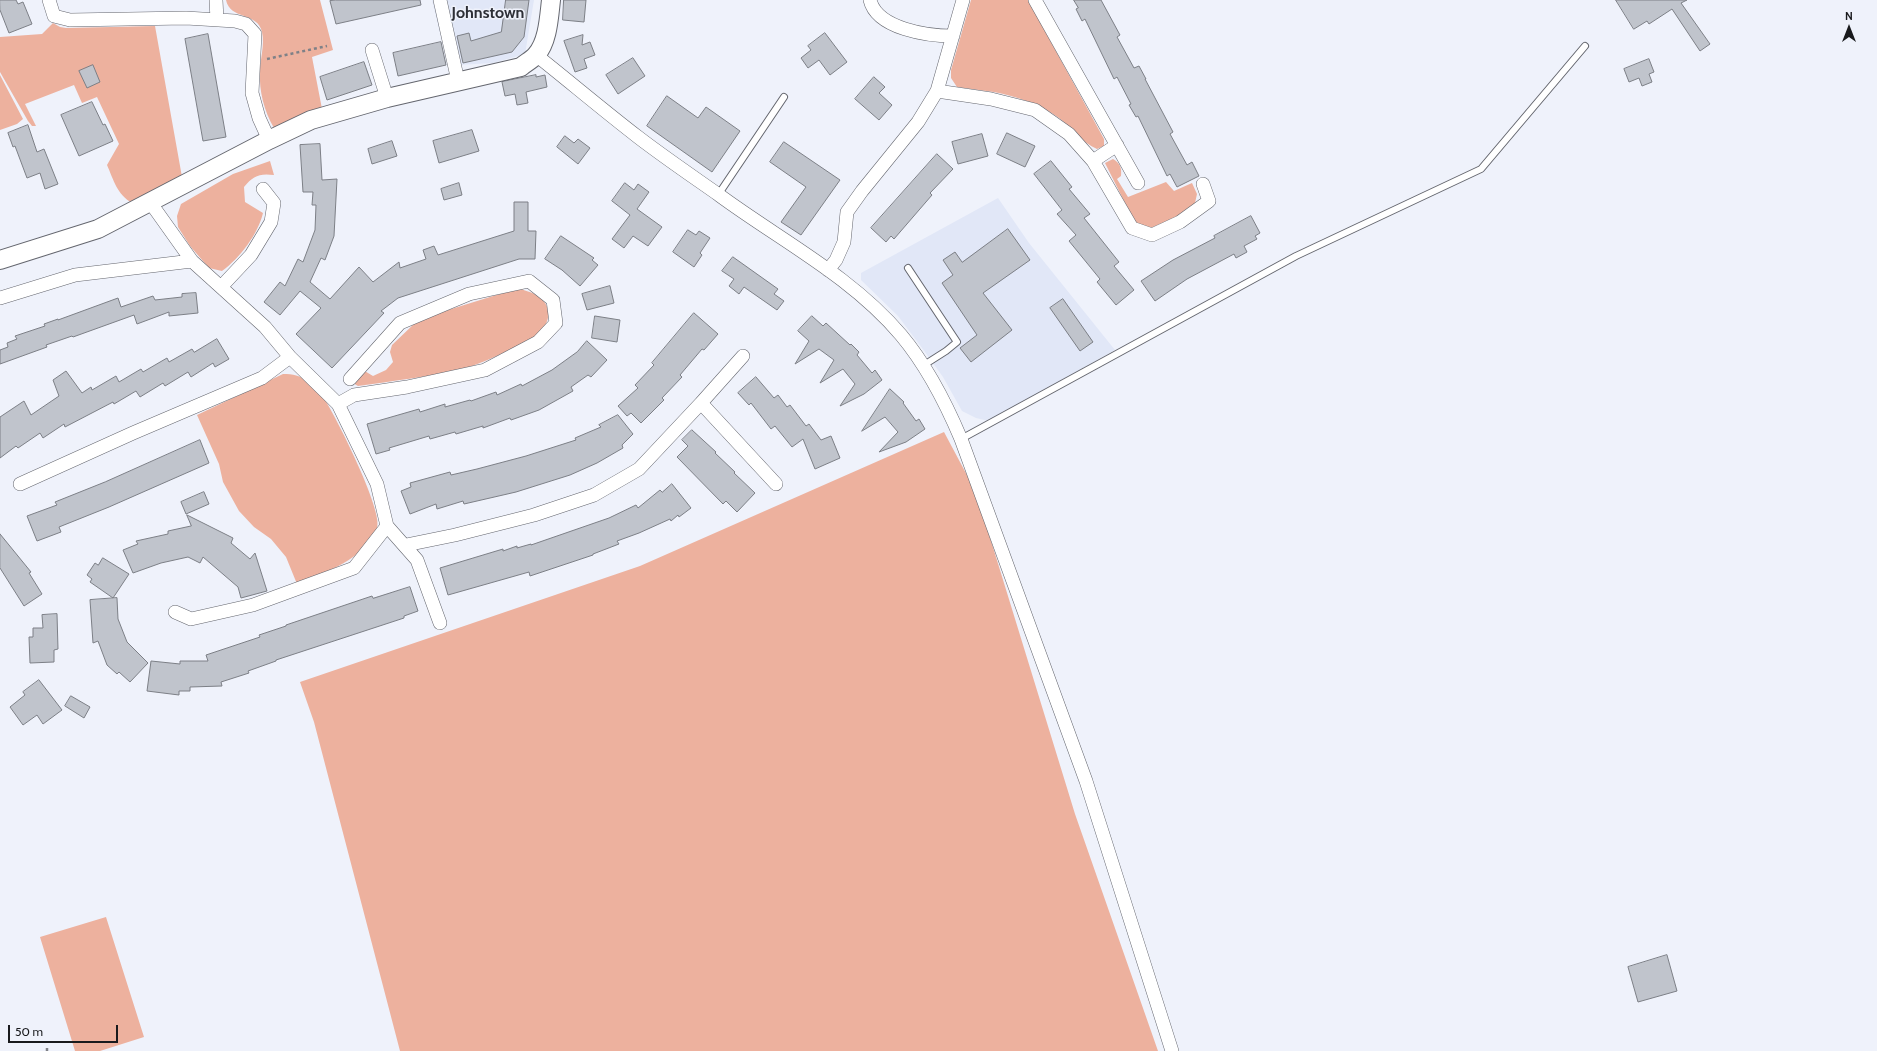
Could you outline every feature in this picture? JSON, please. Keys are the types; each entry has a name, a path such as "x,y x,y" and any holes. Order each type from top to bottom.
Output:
{"street":[{"path":"49,0 54,16 70,20 186,18 235,21 246,24 255,34 252,93 259,118 269,140"},
{"path":"216,0 217,20"},
{"path":"440,0 458,81"},
{"path":"0,260 98,229 269,140 311,120 387,98 521,67 536,55 542,45 547,29 551,0"},
{"path":"870,0 879,16 901,28 938,36 953,36"},
{"path":"828,270 836,260 844,242 847,212 862,191 918,122 938,91 963,0"},
{"path":"1035,0 1138,183"},
{"path":"372,50 387,98"},
{"path":"536,55 638,137 718,195 828,270 865,299 901,334 924,365 943,397 961,439 1086,781 1172,1051"},
{"path":"938,91 991,99 1035,110 1069,134 1093,161 1132,228 1152,235 1180,222 1209,201 1203,184"},
{"path":"1093,161 1117,145"},
{"path":"221,287 251,255 270,222 274,203 262,189"},
{"path":"150,202 192,261 265,327 290,357 338,404 376,484 387,526 406,545 417,560 440,623"},
{"path":"0,298 75,275 192,261"},
{"path":"338,404 354,395 407,387 485,370 538,342 556,323 553,300 529,281 469,294 400,323 350,379"},
{"path":"406,545 455,535 534,515 594,495 639,470 743,356"},
{"path":"20,484 133,433 262,378 290,357"},
{"path":"701,403 776,484"},
{"path":"175,612 191,619 253,605 354,568 387,526"}],"lane":[{"path":"961,439 1296,256 1481,169 1585,46"},
{"path":"718,195 784,97"},
{"path":"908,268 957,342 946,352 924,365"}],"path":[{"path":"267,59 327,46"}],"shaded area":[{"path":"226,0 320,0 333,50 312,57 322,109 274,128 265,108 260,86 260,67 263,42 262,32 255,21 233,11"},
{"path":"432,0 534,0 525,54 493,63 458,65 449,69"},
{"path":"971,0 1028,0 1104,139 1104,146 1097,149 1082,139 1052,113 1028,102 994,92 957,87 951,78 951,70"},
{"path":"53,23 60,27 66,28 155,26 182,177 132,203 123,196 116,187 107,165 119,144 97,97 82,103 74,85 25,104 36,126 32,126 0,72 0,37 42,34"},
{"path":"0,75 23,119 17,124 0,130"},
{"path":"1113,159 1120,166 1121,176 1117,179 1128,197 1166,182 1174,191 1192,183 1197,194 1195,203 1176,217 1151,228 1139,225 1134,221 1105,163"},
{"path":"270,161 274,175 264,174 257,176 250,180 244,187 245,202 263,213 261,221 253,237 242,252 222,271 209,268 190,246 178,227 177,216 181,204 233,174"},
{"path":"998,198 1029,243 1115,350 989,421 976,418 962,411 943,377 925,352 898,316 861,280 861,273"},
{"path":"519,288 539,296 547,306 548,320 540,333 534,337 514,348 460,370 358,386 353,383 363,370 373,376 386,370 393,362 390,352 392,345 416,322 432,315"},
{"path":"283,374 299,376 312,385 323,397 357,463 373,503 377,518 377,528 363,549 343,564 297,584 286,557 271,539 254,527 239,511 223,482 219,464 197,415"},
{"path":"944,432 976,492 1075,814 1158,1051 400,1051 314,722 300,682 640,566"},
{"path":"106,917 144,1037 100,1051 75,1051 40,937"}],"building":[{"path":"0,0 16,0 18,4 23,2 32,24 9,33 0,10"},
{"path":"420,0 421,5 336,24 330,1"},
{"path":"506,0 529,0 524,37 512,52 463,63 457,36 469,33 471,41 501,32"},
{"path":"564,0 586,0 584,22 563,20"},
{"path":"1074,0 1101,0 1120,35 1117,37 1134,68 1139,66 1146,79 1173,132 1170,134 1187,165 1192,162 1199,176 1177,187 1170,174 1167,176 1138,116 1136,117 1129,105 1131,104 1117,77 1114,79 1085,19 1082,21 1076,9 1078,8"},
{"path":"1616,0 1687,0 1681,3 1710,44 1700,51 1672,9 1649,24 1647,21 1634,29"},
{"path":"825,33 847,62 830,75 819,60 808,68 801,58 811,50 808,46"},
{"path":"208,34 226,137 203,141 185,39"},
{"path":"583,35 582,45 590,42 595,55 584,59 587,68 575,72 564,41"},
{"path":"441,42 446,65 398,76 393,53"},
{"path":"633,58 645,76 618,94 606,75"},
{"path":"1649,59 1654,72 1649,74 1652,82 1642,86 1639,78 1629,82 1624,69"},
{"path":"364,62 372,85 327,100 320,77"},
{"path":"93,65 100,82 87,88 79,71"},
{"path":"536,75 536,77 545,75 547,87 526,92 528,103 517,105 515,94 505,96 502,82"},
{"path":"874,77 885,87 879,93 892,105 879,120 855,99"},
{"path":"667,96 698,118 706,107 740,131 712,172 647,126"},
{"path":"92,102 103,125 105,124 113,141 79,156 61,115"},
{"path":"28,125 37,152 44,149 58,184 45,189 40,173 27,178 15,146 13,147 8,133"},
{"path":"472,130 479,151 439,163 433,141"},
{"path":"1007,133 1035,146 1025,167 997,154"},
{"path":"982,134 988,156 958,164 952,142"},
{"path":"565,136 574,143 578,139 590,148 578,164 557,147"},
{"path":"392,141 397,156 372,164 368,149"},
{"path":"784,142 840,180 801,235 781,222 806,187 770,162"},
{"path":"320,144 322,180 337,179 334,236 325,260 321,258 310,282 330,299 359,267 373,282 399,262 400,268 426,259 423,250 434,246 438,255 514,231 514,202 528,202 528,231 536,231 535,259 519,259 398,298 381,311 384,313 332,368 296,334 321,308 300,291 280,315 264,302 280,282 285,286 298,259 303,262 315,230 316,205 312,205 313,192 303,192 300,145"},
{"path":"937,154 953,169 930,193 932,195 894,239 891,236 886,242 871,228"},
{"path":"1051,161 1072,187 1069,189 1090,214 1084,218 1119,262 1114,266 1134,290 1116,305 1097,282 1100,279 1069,241 1076,235 1057,214 1062,210 1034,174"},
{"path":"459,183 462,195 444,200 441,189"},
{"path":"625,183 634,190 638,184 649,192 637,209 662,227 648,246 633,236 624,248 612,239 630,215 612,201"},
{"path":"1251,216 1260,233 1255,236 1257,239 1244,246 1247,252 1236,258 1234,254 1187,279 1155,301 1141,281 1173,260 1215,238 1214,236"},
{"path":"1008,229 1030,260 983,293 1012,330 971,362 960,348 977,335 942,283 953,275 943,260 955,252 962,262"},
{"path":"688,230 696,235 699,231 710,238 700,253 702,255 694,267 673,252"},
{"path":"561,236 594,258 592,260 598,265 580,286 562,270 545,259"},
{"path":"733,257 778,289 774,294 784,301 777,310 744,287 739,294 729,286 734,279 722,271"},
{"path":"610,286 614,303 587,310 582,294"},
{"path":"196,293 198,313 169,316 169,312 137,324 134,315 46,345 47,347 0,364 0,350 8,347 7,343 17,339 15,336 45,326 44,324 118,298 121,307 153,296 155,300 182,297 182,294"},
{"path":"1063,299 1093,342 1080,351 1050,308"},
{"path":"694,313 718,334 704,350 702,349 680,375 682,377 662,398 664,400 641,423 631,413 627,416 618,406 638,388 635,385 654,365 652,363"},
{"path":"595,316 620,320 617,342 592,338"},
{"path":"812,316 823,326 826,323 850,345 851,344 859,352 857,355 872,373 875,370 882,380 864,394 840,406 855,384 843,369 820,383 834,360 819,349 795,364 809,341 798,331"},
{"path":"217,339 229,359 215,367 213,363 191,377 188,372 165,386 163,383 140,397 136,391 114,404 113,402 65,427 64,424 43,438 40,433 18,448 16,446 0,458 0,417 24,401 31,415 59,396 53,380 66,371 82,393 91,387 92,390 116,376 119,382 141,369 143,372 167,358 169,362 192,349 194,352"},
{"path":"587,341 607,360 591,377 588,375 571,387 573,391 539,410 511,420 510,418 483,428 483,426 456,434 455,432 430,439 429,436 389,448 390,450 376,454 367,424 419,409 420,412 445,404 445,407 471,401 496,392 497,395 521,384 522,386 552,370 577,352"},
{"path":"756,377 774,398 778,395 787,407 790,405 806,426 809,424 821,440 831,436 840,458 815,469 803,439 792,447 775,426 771,429 751,403 749,405 738,393"},
{"path":"890,389 904,402 903,403 916,421 919,419 925,429 906,442 879,452 898,432 885,417 862,431"},
{"path":"618,415 633,434 622,445 623,448 597,463 570,475 516,492 464,504 463,501 437,509 436,504 410,514 401,491 411,487 410,483 450,472 451,475 477,469 526,456 576,440 575,438 601,427 599,425"},
{"path":"692,430 716,452 715,453 735,472 734,473 755,493 737,512 726,501 723,504 677,457 688,446 682,440"},
{"path":"200,440 209,463 109,507 59,527 61,532 37,541 27,516 57,505 55,502 105,482"},
{"path":"672,484 691,508 679,517 678,515 671,521 670,519 617,541 619,544 593,555 530,576 529,572 448,595 440,568 503,549 503,551 517,546 517,548 531,545 609,518 636,505 638,508 660,490 662,492"},
{"path":"204,492 209,504 186,514 181,502"},
{"path":"187,515 233,538 231,543 250,559 255,553 267,591 241,598 238,587 203,557 200,563 188,557 161,563 133,573 123,550 138,544 136,541 168,534 168,531 191,526"},
{"path":"0,534 31,572 29,573 42,594 24,606 0,568"},
{"path":"103,558 129,574 113,598 90,582 92,579 87,575 95,563 98,565"},
{"path":"410,587 418,611 404,616 404,618 276,660 248,671 249,673 221,682 222,686 190,687 190,691 179,691 179,695 147,691 151,661 180,664 180,661 208,661 206,655 260,637 259,635 286,625 372,596 373,598"},
{"path":"117,598 118,619 127,642 148,663 130,682 119,672 117,674 107,665 98,641 93,643 90,600"},
{"path":"57,614 58,649 54,650 54,662 30,663 29,637 33,637 33,628 43,628 42,615"},
{"path":"39,680 62,710 43,724 37,715 23,725 10,707 25,695 23,692"},
{"path":"71,696 90,707 84,718 65,706"},
{"path":"1667,955 1677,991 1638,1002 1628,967"}],"district":[{"name":"Johnstown","path":"488,13"}]}
